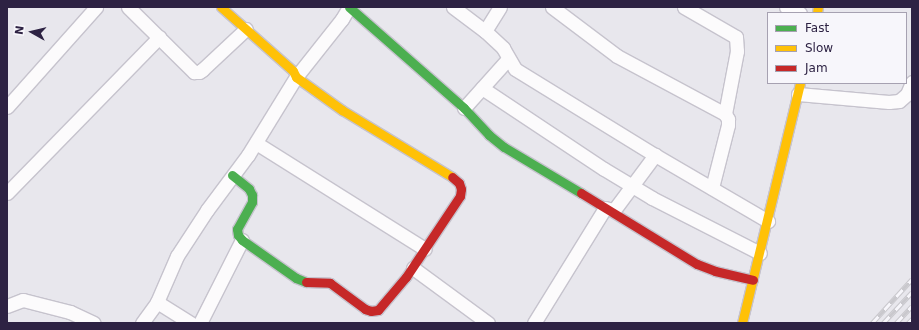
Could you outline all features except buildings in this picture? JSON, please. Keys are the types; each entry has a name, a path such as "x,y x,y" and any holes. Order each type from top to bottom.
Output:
{"street":[{"path":"7,107 96,7"},
{"path":"128,7 194,72 199,72 246,29"},
{"path":"221,7 293,71 296,77 342,110 451,176 459,183 460,196 413,268 378,310 371,311 365,309 330,283 310,283 296,278 242,240 238,235 237,229 252,202 252,195 249,189 232,175"},
{"path":"142,323 157,302 177,256 207,210 256,143 296,77 342,19 349,7 464,108 489,135 504,147 697,264 736,277 753,280"},
{"path":"453,7 484,31 502,48 515,69 655,155 768,221"},
{"path":"484,31 500,7"},
{"path":"552,7 617,56 725,114 728,119 728,126 712,188"},
{"path":"684,7 736,37 737,51 725,114"},
{"path":"786,7 798,12"},
{"path":"7,193 159,37"},
{"path":"464,108 508,59"},
{"path":"742,323 768,221 799,88 889,102 899,101 907,94 912,82"},
{"path":"482,88 604,169 652,198 760,253"},
{"path":"256,143 425,249"},
{"path":"605,208 614,210 655,155"},
{"path":"534,323 605,208"},
{"path":"200,323 242,240"},
{"path":"413,268 488,323"},
{"path":"7,306 23,300 70,312 94,323"},
{"path":"157,302 191,323"}],"railway":[{"path":"872,323 912,279"},
{"path":"883,323 912,292"},
{"path":"896,323 912,306"},
{"path":"908,323 912,319"}],"traffic: fast":[{"path":"349,7 464,108 489,135 504,147 581,193"},
{"path":"232,175 249,189 252,195 252,202 237,229 238,235 242,240 296,278 306,282"}],"traffic: slow":[{"path":"221,7 293,71 296,77 342,110 452,177"},
{"path":"817,12 818,7"},
{"path":"742,323 800,84"}],"traffic: jam":[{"path":"306,282 330,283 365,309 371,311 378,310 406,277 460,196 461,189 459,183 452,177"},
{"path":"581,193 697,264 715,271 753,280"}]}
